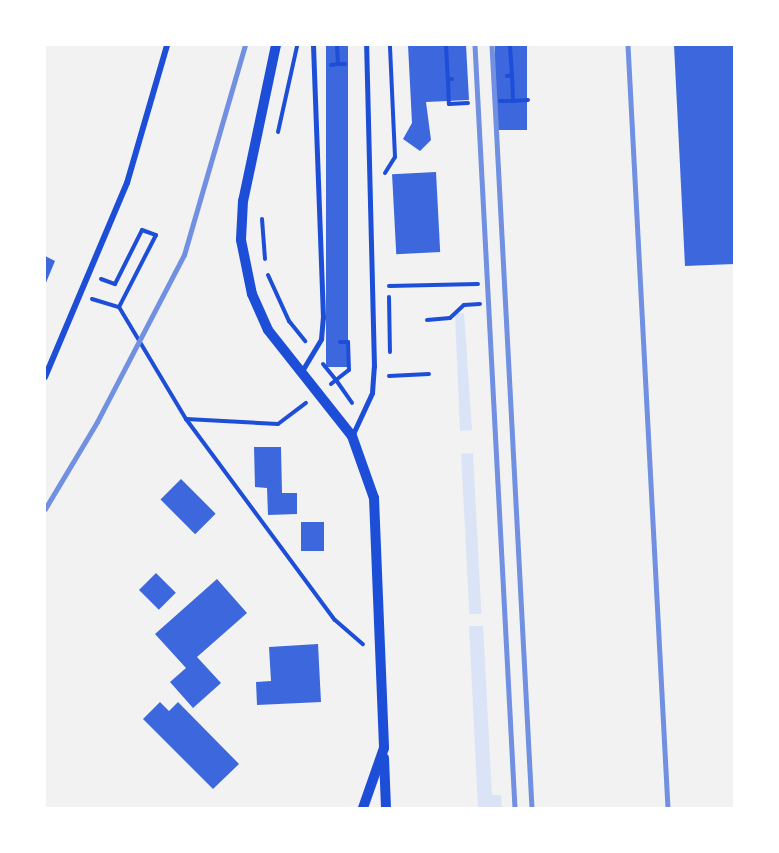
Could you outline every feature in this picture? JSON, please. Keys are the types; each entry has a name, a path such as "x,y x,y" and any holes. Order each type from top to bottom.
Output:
{"street":[{"path":"45,377 83,296 127,183 167,45"},
{"path":"276,45 243,201 241,240 256,304 268,330 351,436 374,498 386,808"},
{"path":"363,808 384,748"}],"lane":[{"path":"302,371 321,339 324,299 314,45"},
{"path":"351,436 372,393 374,367 366,45"}],"path":[{"path":"276,142 297,45"},
{"path":"337,45 338,64"},
{"path":"446,45 450,79 449,105 468,103"},
{"path":"510,45 509,76 513,101"},
{"path":"331,65 345,64"},
{"path":"500,101 528,100"},
{"path":"262,208 273,293 313,352 336,380 349,370 348,342"},
{"path":"91,275 115,284 142,230 156,235 119,307"},
{"path":"389,286 478,284"},
{"path":"83,296 119,307 186,419 335,620 381,660"},
{"path":"427,320 450,318 464,305 480,304"},
{"path":"340,342 356,342"},
{"path":"389,376 429,374"},
{"path":"186,419 233,425"}],"shaded area":[{"path":"464,313 472,430 460,431 455,314"},
{"path":"473,453 481,614 469,614 461,454"},
{"path":"469,626 483,626 492,795 501,795 502,808 478,808"}],"building":[{"path":"326,45 348,45 348,367 326,367"},
{"path":"408,45 466,45 469,100 426,102 431,140 420,151 403,139 412,123"},
{"path":"495,45 527,45 527,130 495,130"},
{"path":"674,45 734,45 734,264 685,266"},
{"path":"436,172 440,252 396,254 392,174"},
{"path":"45,256 55,261 45,285"},
{"path":"254,447 281,447 282,493 297,493 297,514 268,515 267,488 255,487"},
{"path":"181,479 216,514 195,534 160,500"},
{"path":"301,522 324,522 324,551 301,551"},
{"path":"156,573 176,593 159,610 139,590"},
{"path":"217,579 247,613 197,657 221,683 193,708 170,682 186,668 155,634"},
{"path":"318,644 321,702 257,705 256,682 271,681 269,647"},
{"path":"160,702 169,711 178,702 239,764 213,789 143,719"}],"railway":[{"path":"45,509 97,422 184,255 245,45"},
{"path":"475,45 515,808"},
{"path":"492,45 532,808"},
{"path":"628,45 668,808"}]}
